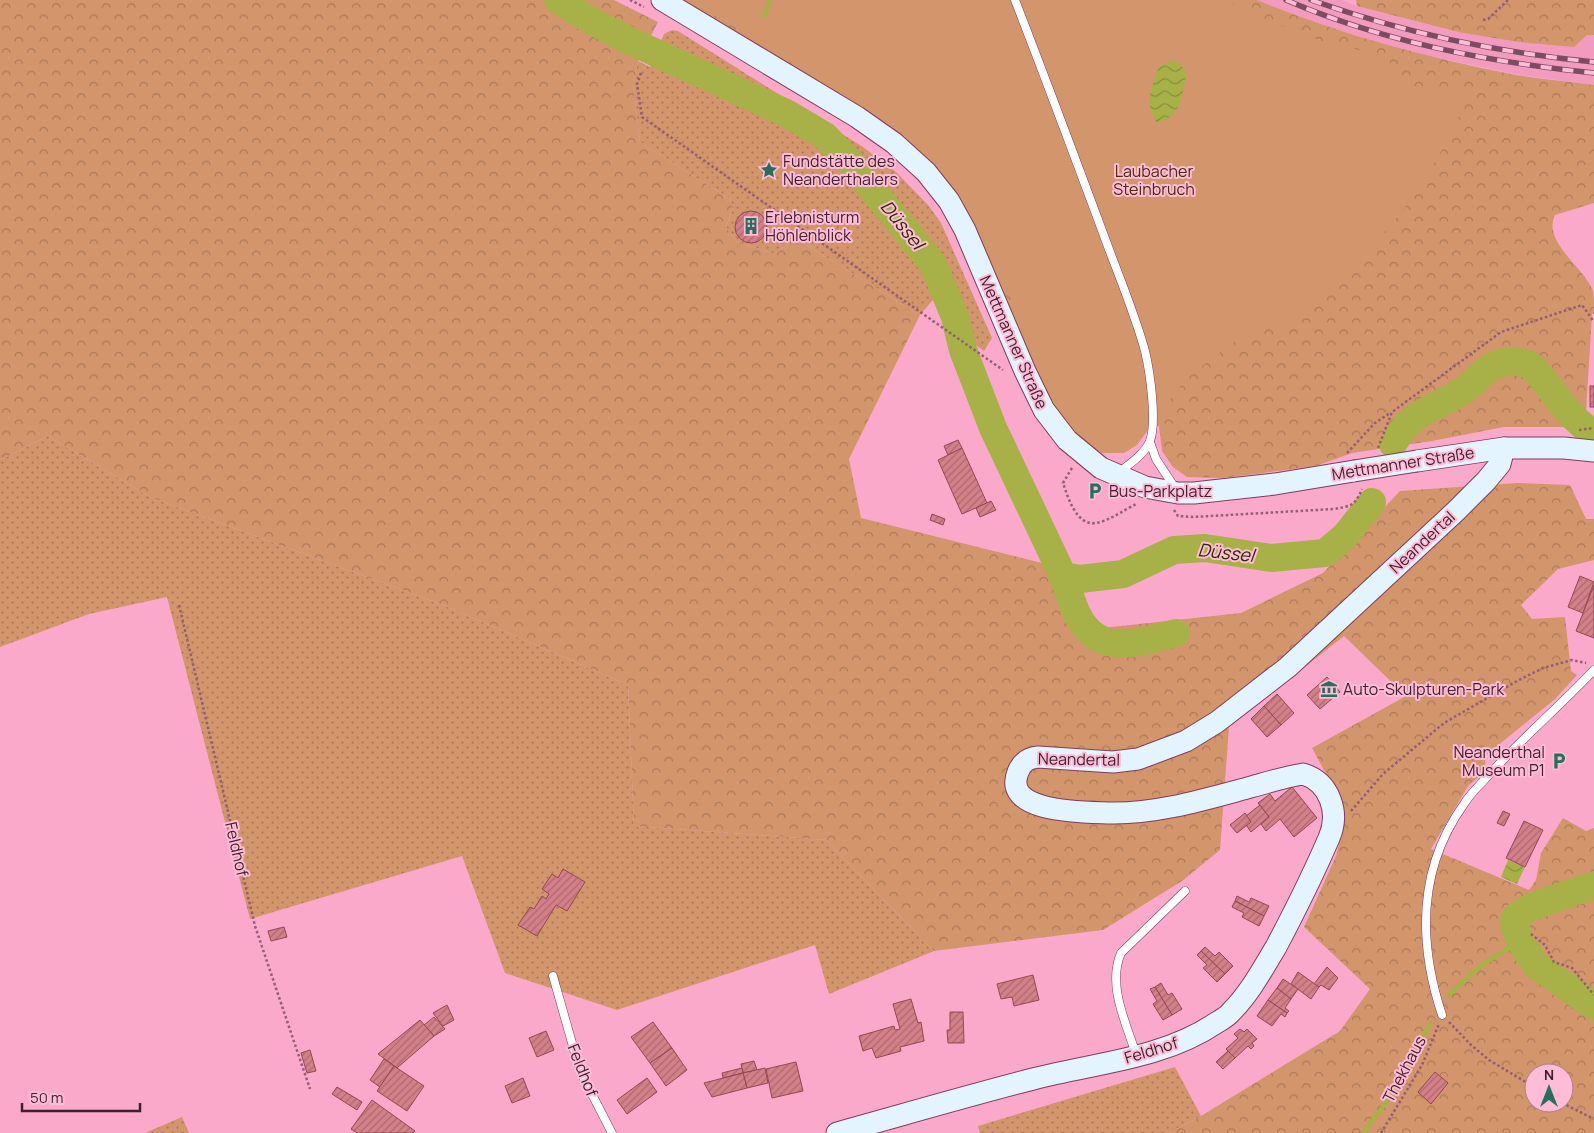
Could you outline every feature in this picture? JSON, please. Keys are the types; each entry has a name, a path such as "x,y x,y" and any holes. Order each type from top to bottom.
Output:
{"main road":[{"name":"Mettmanner Straße","path":"655,4 857,117 894,143 926,172 949,201 965,230 1024,371 1044,410 1067,440 1096,464 1115,475 1175,499 1232,490 1350,478 1417,461 1504,448 1564,448 1594,451"},
{"name":"Neandertal","path":"1341,807 1320,782 1313,777 1303,774 1178,805 1112,813 1077,811 1033,804 1024,799 1019,793 1016,778 1023,764 1029,758 1052,757 1113,762 1138,760 1186,742 1217,722 1288,667 1456,511 1500,464 1504,448"},
{"name":"Feldhof","path":"837,1133 1034,1078 1137,1056 1200,1034 1230,1014 1254,984 1308,885 1332,833 1334,814 1341,807"}],"lane":[{"path":"1015,0 1136,322 1145,352 1151,390 1150,442 1175,499"},
{"path":"1115,475 1140,455 1150,442"},
{"path":"1442,1015 1430,970 1425,915 1427,894 1444,836 1464,804 1500,762 1594,670"},
{"path":"1137,1056 1120,1001 1116,983 1116,965 1121,953 1186,891"},
{"name":"Feldhof","path":"553,976 580,1071 612,1133"}],"path":[{"path":"630,0 655,4"},
{"path":"1483,20 1488,18 1508,0"},
{"path":"641,73 637,84 642,117 996,365"},
{"path":"1175,499 1176,514 1181,517 1334,509 1354,504 1358,500 1350,478 1348,452 1375,423 1505,330 1582,305 1594,322"},
{"path":"1378,450 1392,412"},
{"path":"1577,430 1593,428"},
{"path":"1069,464 1072,468 1064,483 1068,497 1079,516 1090,522 1101,521 1137,503 1141,503"},
{"name":"Feldhof","path":"179,605 255,926 310,1089"},
{"path":"1341,807 1444,723 1517,681 1543,668 1572,660 1594,665"},
{"path":"1531,934 1545,945 1554,962 1572,968 1594,994"},
{"path":"1442,1015 1471,1045 1489,1060 1524,1081"},
{"name":"Thekhaus","path":"1381,1133 1422,1065 1442,1015"},
{"path":"1574,1109 1594,1119"}],"shaded area":[{"path":"1257,0 1342,0 1357,6 1457,32 1594,35 1594,85 1514,74 1402,50 1301,18"}],"green space":[{"path":"0,0 614,0 658,22 638,61 633,83 640,142 730,199 733,208 726,227 737,242 775,254 795,238 920,315 849,459 861,518 1046,564 1084,630 1241,613 1323,573 1400,491 1518,483 1570,485 1586,519 1594,519 1594,560 1558,569 1521,605 1532,619 1565,617 1571,671 1577,675 1555,699 1485,756 1485,771 1468,786 1431,849 1529,890 1536,880 1541,853 1563,818 1586,831 1594,828 1594,1133 1169,1133 1201,1116 1340,1031 1370,989 1304,927 1336,856 1343,827 1338,796 1312,748 1406,696 1344,636 1229,727 1220,850 1182,881 1103,930 934,951 826,840 634,826 628,685 448,607 150,497 48,436 0,460"},
{"name":"Laubacher Steinbruch","path":"684,0 1257,0 1319,24 1414,52 1511,74 1594,85 1594,203 1555,215 1553,225 1554,235 1559,245 1593,291 1594,314 1592,314 1586,412 1576,427 1504,427 1432,441 1352,453 1316,466 1223,478 1187,477 1173,467 1162,451 1159,426 1144,427 1141,439 1116,435 1045,385 972,227 861,111"},
{"name":"Laubacher Steinbruch","path":"687,0 1225,0 1267,20 1319,40 1387,57 1397,77 1397,82 1405,85 1470,94 1444,146 1419,189 1390,226 1322,297 1289,321 1234,342 1188,377 1137,445 1124,453 1102,453 1085,443 1069,426 1049,398 1014,323 1011,297 995,272 985,243 967,223 952,195 919,151 882,120 736,28"},
{"path":"1356,0 1594,0 1594,35 1587,35 1574,47 1519,42 1458,32 1357,6"},
{"path":"672,30 678,31 863,147 895,171 928,205 941,223 992,338 984,351 949,325 937,295 920,315 795,238 775,254 737,242 726,227 733,208 730,199 640,142 633,83 638,61 650,67 664,34"},
{"path":"48,436 150,497 448,607 628,685 634,826 826,840 934,951 829,994 815,945 617,1010 505,973 462,856 250,919 167,597 89,614 0,647 0,460"},
{"path":"1175,1067 1201,1116 1169,1133 980,1133 978,1126"},
{"path":"182,1117 189,1133 145,1133"}],"water":[{"path":"1171,61 1180,63 1187,75 1176,111 1165,120 1157,123 1151,109 1151,89 1159,67"},
{"path":"1508,860 1525,867 1517,884 1501,877"}],"building":[{"name":"Erlebnisturm Höhlenblick","path":"751,211 762,216 767,227 762,238 751,243 740,238 735,227 740,216"},
{"path":"1590,386 1594,386 1594,407 1590,407"},
{"path":"958,440 962,448 948,455 944,446"},
{"path":"962,448 987,503 962,514 938,460"},
{"path":"991,501 996,510 980,517 976,508"},
{"path":"932,514 945,519 943,525 930,520"},
{"path":"1580,576 1594,582 1583,613 1568,607"},
{"path":"1594,585 1594,638 1576,631"},
{"path":"1327,677 1340,692 1320,709 1307,695"},
{"path":"1277,694 1294,713 1281,725 1264,706"},
{"path":"1264,706 1281,725 1267,737 1251,719"},
{"path":"1292,787 1317,818 1294,837 1280,819 1266,831 1261,824 1269,817 1258,803 1270,794 1275,801"},
{"path":"1260,805 1269,817 1251,832 1246,825 1251,822 1246,816"},
{"path":"1503,811 1510,814 1504,826 1497,823"},
{"path":"1245,813 1251,822 1237,833 1230,825"},
{"path":"1524,821 1543,830 1525,867 1506,858"},
{"path":"563,869 585,882 567,911 556,905 537,936 518,925 530,907 534,909 542,896 546,899 549,894 542,889 552,874 558,878"},
{"path":"1237,896 1249,902 1251,898 1269,906 1264,916 1235,901"},
{"path":"1235,901 1264,916 1259,926 1242,917 1244,913 1232,907"},
{"path":"284,927 287,937 271,941 268,931"},
{"path":"1205,947 1215,956 1219,952 1233,966 1225,974 1201,951"},
{"path":"1201,951 1225,974 1217,982 1203,968 1207,965 1197,955"},
{"path":"1327,967 1338,978 1329,990 1321,985 1319,987 1314,984"},
{"path":"1298,972 1319,987 1311,999 1291,984"},
{"path":"1033,975 1039,1000 1014,1006 1012,997 1001,999 997,984"},
{"path":"1283,979 1298,989 1291,999 1277,988"},
{"path":"1161,983 1168,995 1172,993 1182,1009 1172,1015 1155,987"},
{"path":"1155,987 1172,1015 1163,1020 1153,1004 1157,1001 1150,989"},
{"path":"1277,988 1291,999 1285,1008 1289,1011 1287,1013 1268,1000"},
{"path":"911,999 918,1023 921,1022 924,1041 900,1047 901,1051 876,1058 872,1048 863,1051 859,1036 894,1026 895,1030 900,1029 893,1004"},
{"path":"1268,1000 1287,1013 1285,1017 1281,1014 1272,1026 1257,1016"},
{"path":"447,1005 454,1020 443,1026 433,1013"},
{"path":"950,1012 963,1012 964,1043 948,1043 947,1030 950,1030"},
{"path":"434,1017 445,1029 434,1036 424,1025"},
{"path":"420,1020 434,1036 397,1068 378,1054"},
{"path":"653,1022 672,1048 650,1063 631,1037"},
{"path":"1240,1029 1244,1032 1247,1029 1257,1039 1252,1043 1254,1046 1251,1049 1248,1046 1235,1058 1226,1049 1238,1038 1234,1034"},
{"path":"546,1031 554,1050 537,1057 529,1038"},
{"path":"672,1048 687,1070 666,1086 650,1063"},
{"path":"310,1050 316,1071 307,1073 301,1053"},
{"path":"1228,1051 1235,1058 1223,1069 1216,1062"},
{"path":"384,1059 394,1066 380,1087 370,1080"},
{"path":"754,1061 757,1070 743,1073 741,1064"},
{"path":"796,1062 803,1091 772,1098 766,1069"},
{"path":"394,1066 424,1086 407,1111 377,1091"},
{"path":"742,1068 743,1073 723,1078 722,1073"},
{"path":"765,1068 768,1083 747,1088 743,1073"},
{"path":"1435,1072 1448,1083 1431,1104 1418,1092"},
{"path":"743,1073 747,1088 712,1097 704,1083"},
{"path":"523,1078 530,1096 512,1103 505,1086"},
{"path":"647,1078 657,1092 627,1114 617,1100"},
{"path":"337,1087 362,1102 357,1110 332,1094"},
{"path":"372,1100 415,1131 413,1133 357,1133 351,1129"}],"waterway":[{"name":"Düssel","path":"558,0 626,39 788,114 825,136 850,162 933,264 955,317 963,350 993,428 1063,576 1080,579 1123,574 1174,550 1205,548 1271,558 1325,553 1345,536 1372,502"},
{"path":"764,16 770,0"},
{"name":"Düssel","path":"1393,444 1407,424 1415,417 1463,391 1489,368 1508,362 1525,363 1534,368 1577,421 1594,433"},
{"name":"Düssel","path":"1063,576 1078,616 1087,629 1098,638 1122,644 1135,643 1176,633"},
{"name":"Düssel","path":"1594,885 1531,907 1519,914 1515,918 1514,923 1520,941 1536,965 1594,1006"},
{"path":"1449,995 1483,964 1520,941"},
{"path":"1363,1133 1403,1080 1430,1024"}],"railway":[{"path":"1286,0 1323,15 1399,39 1515,63 1594,73"},
{"path":"1311,0 1346,12 1450,40 1521,53 1594,62"}],"place":[{"name":"Fundstätte des Neanderthalers","path":"769,170"},
{"name":"Erlebnisturm Höhlenblick","path":"751,226"},
{"name":"Bus-Parkplatz","path":"1095,491"},
{"name":"Auto-Skulpturen-Park","path":"1329,689"},
{"name":"Neanderthal Museum P1","path":"1559,761"}]}
